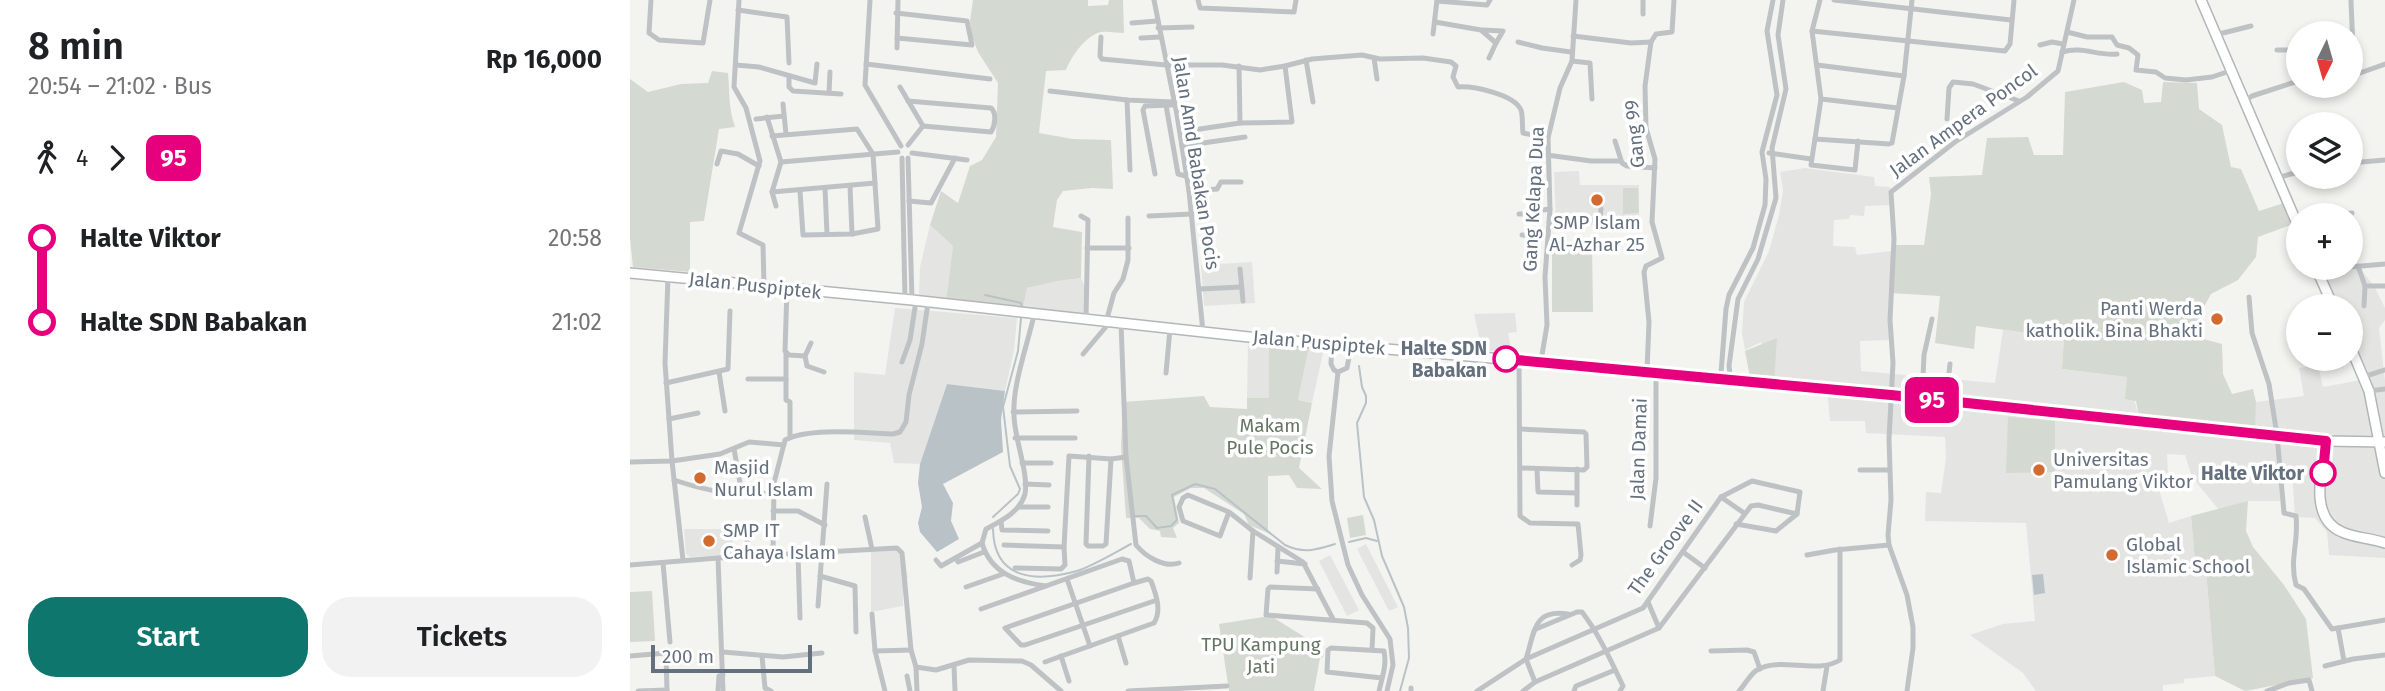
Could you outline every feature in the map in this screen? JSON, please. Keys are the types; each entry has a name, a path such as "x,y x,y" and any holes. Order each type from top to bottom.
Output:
{"main road":[{"path":"2201,0 2288,203"},
{"name":"Jalan Puspiptek","path":"630,273 911,300 1170,329 1735,379 2326,441 2383,442"},
{"path":"2360,371 2383,442 2385,473"},
{"path":"2375,415 2385,429"},
{"path":"2326,441 2320,503 2322,514 2341,532 2383,540"}],"street":[{"path":"651,0 649,33 652,37 659,40 703,43 710,0"},
{"path":"739,0 734,88 750,119 760,159 739,233 763,245 764,285"},
{"path":"870,0 866,87 905,145 909,201 907,234"},
{"path":"897,48 898,0"},
{"name":"Jalan Amd Babakan Pocis","path":"1154,0 1189,191 1203,332"},
{"path":"1198,0 1200,8 1294,12 1296,0"},
{"path":"1433,34 1437,0 1487,5 1490,0"},
{"name":"Gang Kelapa Dua","path":"1541,361 1548,324 1545,277 1550,209 1548,138 1560,88 1572,61 1576,0"},
{"path":"1643,0 1643,14"},
{"path":"1573,36 1631,43 1651,42 1656,34 1672,32 1674,0"},
{"path":"1716,378 1721,372 1729,295 1753,248 1765,205 1766,178 1762,152 1777,95 1767,31 1773,0"},
{"path":"1735,379 1729,371 1736,309 1741,291 1761,251 1776,198 1771,153 1786,97 1778,35 1783,0"},
{"path":"1820,0 1812,31 1821,99 1811,165 1855,170 1858,141"},
{"path":"1834,0 2011,20"},
{"path":"1815,139 1891,144 1904,76 1912,0"},
{"path":"1812,31 2005,51 2009,48 2014,0"},
{"name":"Jalan Ampera Poncol","path":"1891,395 1893,363 1890,320 1894,239 1892,191 1955,142 2020,101 2058,71 2074,0"},
{"path":"2351,0 2351,21"},
{"path":"738,10 787,17 789,63"},
{"path":"896,13 967,21 972,45 897,38"},
{"path":"1435,22 1503,31 1489,58"},
{"path":"1132,23 1192,27"},
{"path":"2216,35 2251,26"},
{"path":"1481,30 1496,43"},
{"path":"2067,32 2087,37 2112,37 2117,45 2129,48 2138,55 2136,70 2156,72 2165,78 2199,79 2230,72"},
{"path":"1101,37 1102,59 1166,65 1239,66 1260,70 1306,60 1362,55 1374,58 1416,57 1454,62 1457,70 1453,77 1458,87 1470,86 1509,97 1521,110 1523,133 1548,138"},
{"path":"1141,38 1160,37"},
{"path":"1518,42 1572,52"},
{"name":"Gang 99","path":"1651,42 1645,86 1646,124 1655,168 1652,222 1662,258 1646,266 1644,272 1651,373"},
{"path":"2040,46 2049,42 2063,44"},
{"path":"2062,52 2078,48 2101,54 2117,54"},
{"path":"2277,50 2286,50"},
{"path":"1374,58 1377,79"},
{"path":"1306,60 1313,102"},
{"path":"1572,61 1590,63 1592,99"},
{"path":"736,65 759,67 816,82 817,64"},
{"path":"866,64 990,79"},
{"path":"2363,72 2385,64"},
{"path":"1817,65 1904,76"},
{"path":"1239,66 1240,123"},
{"path":"1180,132 1240,123 1293,121 1285,66"},
{"path":"829,93 830,72"},
{"path":"789,76 789,88 793,91 841,94"},
{"path":"1947,120 1949,88 1953,82 1973,84 2020,101"},
{"path":"2245,102 2252,96 2286,85"},
{"path":"900,87 923,127"},
{"path":"1050,92 1174,103"},
{"path":"1821,99 1898,108"},
{"path":"1127,100 1130,170"},
{"path":"898,152 923,127 991,132 994,126 994,113 991,108 908,101"},
{"path":"1155,174 1143,110 1145,106 1174,103"},
{"path":"783,104 786,134"},
{"path":"1167,105 1178,174 1186,176"},
{"path":"756,119 784,116"},
{"path":"767,117 781,162 772,192 776,206"},
{"path":"772,136 855,128 873,155 878,229 852,234 804,236 800,191"},
{"path":"1182,146 1245,137"},
{"path":"1615,141 1620,161"},
{"path":"717,164 721,151 738,154 759,166"},
{"path":"781,162 898,152 907,156 967,160"},
{"path":"1762,152 1811,159"},
{"path":"1547,155 1591,161 1620,161 1627,166 1655,168"},
{"path":"902,362 909,343 911,300 907,234 907,156"},
{"path":"909,201 931,203 955,158"},
{"path":"2363,162 2385,160"},
{"path":"2277,178 2286,175"},
{"path":"1189,191 1218,189 1221,181 1241,181"},
{"path":"772,192 875,183"},
{"path":"850,186 852,234"},
{"path":"825,188 827,234"},
{"path":"1519,214 1527,215 1533,211 1550,209"},
{"path":"1549,222 1595,220 1600,218 1601,209"},
{"path":"1149,216 1192,214"},
{"path":"1081,216 1088,220 1086,319"},
{"path":"1083,354 1108,322 1114,293 1123,279 1129,248 1128,218"},
{"path":"1522,235 1548,236"},
{"path":"1087,248 1129,248"},
{"path":"1753,248 1761,251"},
{"path":"2363,265 2385,264"},
{"path":"1240,270 1243,301"},
{"path":"668,276 666,383 683,560"},
{"path":"2363,280 2364,306"},
{"path":"2365,286 2385,286"},
{"path":"1200,289 1241,287"},
{"path":"787,288 786,400 790,401 790,437"},
{"path":"2249,297 2252,333 2269,384 2284,513 2296,516 2298,534 2294,543 2295,556 2292,559 2296,585 2304,589 2333,629 2385,620"},
{"path":"773,555 774,483 785,440 790,437 831,433 900,432 906,422 928,303"},
{"path":"666,383 729,369 730,310"},
{"path":"1034,315 1013,412 1015,438 1025,484 1024,495 1018,507 1001,522 986,529 982,543 984,552 1003,574 1025,583 1046,586"},
{"path":"1922,399 1924,355 1932,319"},
{"path":"1121,323 1126,457 1136,545 1164,564 1179,563"},
{"path":"1166,373 1170,329"},
{"path":"811,343 805,356 807,366 824,372"},
{"path":"1332,344 1331,364 1338,372"},
{"path":"1338,372 1347,368 1352,345"},
{"path":"786,353 805,356"},
{"path":"1519,360 1521,518 1530,523 1579,525 1581,555 1580,560 1572,565"},
{"path":"1946,401 1950,364"},
{"path":"2363,377 2385,370"},
{"path":"719,372 725,411"},
{"path":"1338,372 1329,456 1334,510 1348,565 1362,595 1390,639 1393,666 1387,691"},
{"name":"Jalan Damai","path":"1650,526 1656,478 1651,373"},
{"path":"748,379 786,379"},
{"path":"2369,391 2385,389"},
{"path":"1891,395 1891,499 1888,529 1889,545 1907,595 1913,627 1907,691"},
{"path":"1013,412 1077,411"},
{"path":"668,419 698,413"},
{"path":"1521,429 1585,432 1587,467 1521,468"},
{"path":"1015,438 1075,438"},
{"path":"630,462 672,461 725,453 749,442 784,445"},
{"path":"734,449 742,494"},
{"path":"1089,456 1088,546 1106,544 1111,459"},
{"path":"1015,568 1061,569 1065,565 1068,457 1126,457"},
{"path":"1022,463 1051,463"},
{"path":"1537,469 1538,492 1577,493"},
{"path":"1577,469 1577,505"},
{"path":"1860,470 1889,470"},
{"path":"674,480 709,491 774,493"},
{"name":"The Groove II","path":"1477,691 1526,659 1643,608 1721,497 1752,481 1798,490 1800,495 1797,514"},
{"path":"818,606 827,484"},
{"path":"1025,484 1049,485"},
{"path":"1229,512 1220,536 1183,521 1180,508 1188,495 1229,512 1253,531 1305,564 1333,619"},
{"path":"1721,497 1744,513"},
{"path":"1523,691 1535,682 1659,628 1751,506 1758,505 1797,514"},
{"path":"1018,507 1048,507"},
{"path":"773,511 799,511 825,525"},
{"path":"1736,524 1773,531 1797,514"},
{"path":"865,517 872,549"},
{"path":"1001,522 1002,530 1048,530"},
{"path":"1250,578 1253,531"},
{"path":"747,541 748,556"},
{"path":"936,560 941,566 982,543"},
{"path":"1004,545 1064,547"},
{"path":"1807,555 1889,545"},
{"path":"630,565 895,548 902,553 917,691"},
{"path":"1277,572 1278,548"},
{"path":"1739,691 1760,669 1778,666 1827,666 1838,662 1841,657 1840,549"},
{"path":"956,558 958,562 984,552"},
{"path":"1683,552 1705,568"},
{"path":"798,554 800,618"},
{"path":"718,558 723,652 720,691"},
{"path":"981,610 1122,559 1129,561 1133,583"},
{"path":"1277,561 1305,564"},
{"path":"663,563 670,642"},
{"path":"967,587 1003,574"},
{"path":"820,576 855,586 856,632"},
{"path":"1067,579 1090,646"},
{"path":"1045,662 1154,623 1158,616 1157,600 1151,581 1148,579 1133,583 1005,628 1021,645 1025,645 1157,600"},
{"path":"1025,583 1026,593"},
{"path":"1318,589 1270,587 1266,615 1367,623 1373,628 1372,650"},
{"path":"1648,602 1659,628"},
{"path":"1535,682 1526,659 1536,629 1581,612 1594,629 1623,686 1620,691"},
{"path":"872,614 875,652 885,691"},
{"path":"2338,628 2344,661"},
{"path":"1118,636 1126,663"},
{"path":"1373,638 1390,639"},
{"path":"1378,691 1382,678 1386,660 1384,651 1329,648 1327,672 1382,678"},
{"path":"875,652 911,650"},
{"path":"1711,651 1754,652 1760,669"},
{"path":"723,652 789,657 822,653"},
{"path":"630,656 666,653 667,690 638,691"},
{"path":"2325,666 2385,655"},
{"path":"762,656 765,688 771,691"},
{"path":"1061,656 1069,681"},
{"path":"916,667 936,670 964,661 985,659 1026,662 1061,691"},
{"path":"954,665 955,691"},
{"path":"1823,691 1827,666"},
{"path":"1574,691 1576,686 1615,670"},
{"path":"907,676 910,691"},
{"path":"2267,691 2289,683 2309,680 2312,691"},
{"path":"1128,691 1227,686"}],"shaded area":[{"path":"1805,168 1874,177 1875,186 1890,187 1891,205 1865,206 1864,216 1850,215 1849,219 1834,220 1833,246 1855,247 1857,255 1891,251 1890,340 1860,341 1861,371 1995,383 2003,330 2064,338 2062,369 2127,377 2139,416 2254,429 2256,402 2304,396 2300,371 2319,371 2323,387 2361,380 2357,371 2363,371 2363,294 2325,294 2319,280 2363,280 2363,272 2374,286 2385,308 2385,320 2379,328 2385,381 2385,558 2329,555 2327,532 2315,518 2295,517 2292,471 2279,469 2280,501 2248,501 2219,510 2192,477 2185,455 2167,454 2168,473 2161,475 2160,493 2169,523 2191,516 2196,571 2206,571 2215,676 2184,679 2184,683 2163,685 2163,691 2036,691 2023,673 1970,635 2003,624 2035,621 2026,523 1925,521 1926,492 1941,493 1946,458 1945,437 1866,433 1865,421 1830,421 1827,388 1774,384 1761,342 1745,350 1742,333 1744,302 1769,251 1779,215 1783,190 1780,172"},
{"name":"SMP Islam Al-Azhar 25","path":"1579,171 1580,185 1639,185 1639,215 1602,219 1602,225 1556,225 1554,172"},
{"path":"930,225 953,246 946,301 919,295 920,267"},
{"path":"1252,262 1255,303 1204,306 1201,265"},
{"path":"1081,278 1087,291 1085,315 1023,308 1027,288"},
{"path":"895,308 1017,318 1014,351 1005,391 947,384 920,464 894,463 890,443 854,440 854,372 885,375"},
{"path":"1515,313 1517,332 1508,333 1512,353 1482,350 1474,314"},
{"path":"1248,342 1269,343 1269,399 1247,398"},
{"path":"1309,347 1324,348 1312,403 1298,400"},
{"path":"947,384 1005,391 1001,420 1003,452 943,484 953,503 951,521 959,539 937,552 920,532 918,523 922,507 918,483 920,464"},
{"name":"SMP IT Cahaya Islam","path":"684,529 732,529 733,555 690,557 686,554"},
{"path":"1366,544 1398,607 1389,611 1357,549"},
{"path":"892,548 904,556 908,578 903,582 903,606 871,612 871,551"},
{"path":"1330,555 1359,610 1347,616 1319,561"},
{"path":"2043,574 2045,593 2034,595 2032,575"}],"green space":[{"path":"973,0 1088,0 1088,6 1108,5 1109,0 1123,0 1124,33 1095,34 1080,47 1066,70 1046,71 1039,133 1073,139 1111,140 1113,189 1063,191 1057,200 1053,227 1082,232 1081,278 1027,288 1023,308 946,301 953,246 930,225 941,191 958,203 970,166 982,160 996,137 998,83 978,52 972,36 970,21"},
{"path":"712,71 728,73 730,106 735,127 719,129 704,221 690,222 690,272 633,267 630,239 630,79 648,92 681,84 708,83"},
{"path":"2124,82 2142,90 2144,103 2161,102 2163,82 2197,83 2199,109 2222,125 2231,167 2241,169 2259,211 2284,203 2286,227 2258,237 2256,257 2238,280 2211,294 2199,316 2200,338 2222,344 2223,374 2232,394 2253,389 2256,402 2255,429 2139,416 2136,401 2125,399 2127,377 2062,369 2064,338 1976,326 1974,349 1935,343 1940,296 1889,293 1891,251 1896,245 1924,245 1931,194 1929,177 1982,175 1987,138 2028,137 2034,155 2063,155 2065,92"},
{"path":"1623,188 1638,188 1639,213 1623,214"},
{"path":"1552,242 1592,242 1593,312 1552,312"},
{"path":"1777,338 1774,384 1750,377 1745,351"},
{"name":"Makam Pule Pocis","path":"1269,343 1309,347 1298,400 1312,403 1299,468 1322,489 1297,488 1289,475 1268,476 1268,533 1249,525 1244,514 1204,488 1191,488 1174,497 1179,523 1173,528 1177,538 1161,537 1160,531 1150,529 1139,518 1126,518 1121,447 1123,402 1204,396 1210,407 1247,409 1247,398 1269,398"},
{"path":"2008,417 2055,421 2055,472 2006,473"},
{"path":"2248,501 2246,531 2253,547 2284,585 2306,619 2313,678 2245,691 2215,676 2206,571 2196,572 2191,516"},
{"path":"1363,515 1366,535 1350,538 1347,518"},
{"path":"652,591 655,641 630,642 630,592"},
{"name":"TPU Kampung Jati","path":"1263,617 1274,618 1319,646 1324,653 1320,658 1314,691 1229,691 1219,624"}],"waterway":[{"path":"985,295 1021,303 1022,307"},
{"path":"993,517 1020,489 1010,466 1003,407 1018,351 1021,318"},
{"path":"1359,366 1366,396 1366,403 1357,423 1364,497 1374,520 1382,556 1404,607 1408,628 1409,658 1400,691"},
{"path":"1135,516 1146,516 1157,528 1171,526 1177,520 1172,495 1195,484 1215,489 1285,545 1310,550 1335,544"},
{"path":"993,529 995,546 1001,559 1009,568 1020,574 1033,576 1077,571 1131,544"},
{"path":"1349,542 1366,538 1377,541"}],"bus line":[{"name":"95","path":"1506,359 1891,395 2326,441 2323,473"}],"place":[{"name":"SMP Islam Al-Azhar 25","path":"1597,200"},
{"name":"Panti Werda katholik. Bina Bhakti","path":"2217,319"},
{"name":"Halte SDN Babakan","path":"1506,359"},
{"name":"Universitas Pamulang Viktor","path":"2039,470"},
{"name":"Halte Viktor","path":"2323,473"},
{"name":"Masjid Nurul Islam","path":"700,478"},
{"name":"SMP IT Cahaya Islam","path":"709,541"},
{"name":"Global Islamic School","path":"2112,555"}]}
